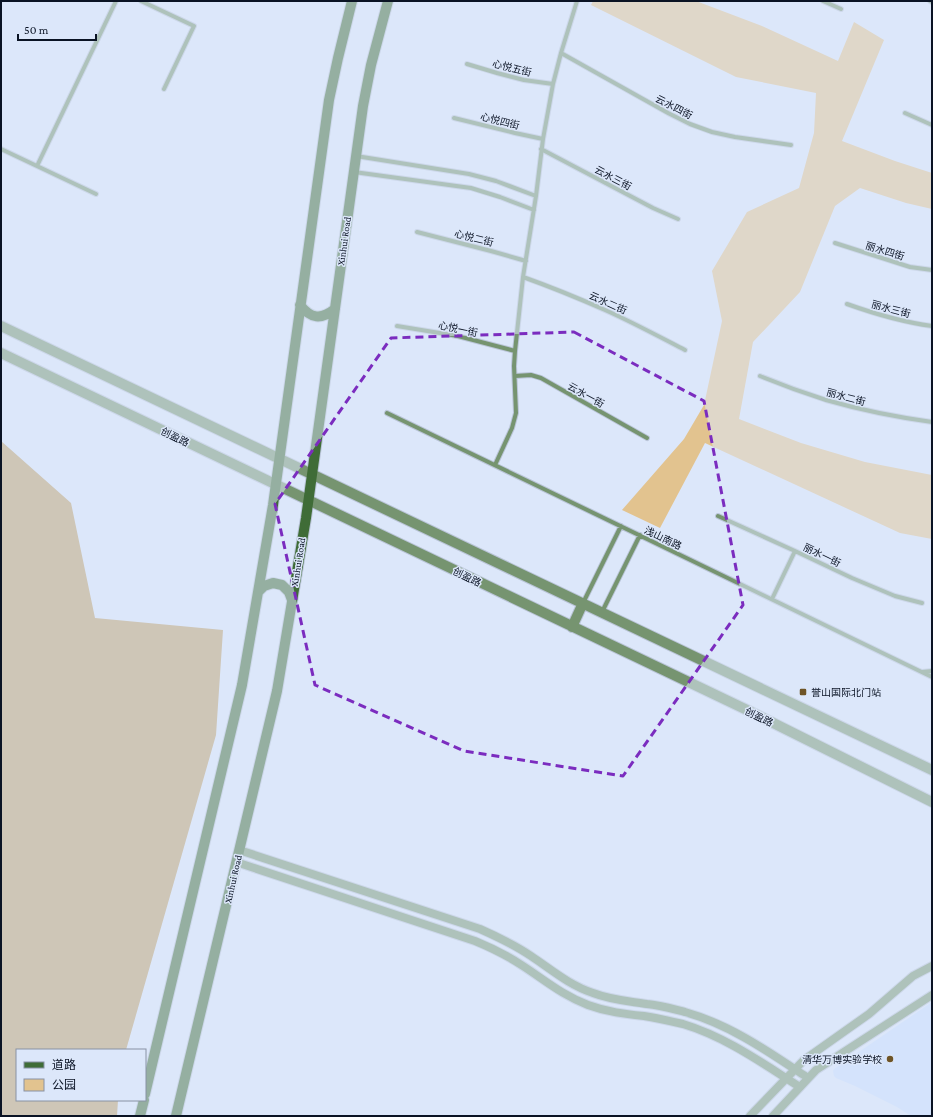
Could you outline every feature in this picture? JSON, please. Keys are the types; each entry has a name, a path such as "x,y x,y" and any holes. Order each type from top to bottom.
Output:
{"main road":[{"path":"146,1090 242,685 276,485 329,100 352,1"},
{"name":"Xinhui Road","path":"176,1116 277,691 312,474 363,106 376,45 388,1"},
{"path":"300,305 305,312 312,316 328,314 335,309"},
{"path":"258,592 264,586 273,583 282,585 289,592 292,600"},
{"path":"140,1116 144,1101"}],"street":[{"path":"1,326 932,770"},
{"name":"创盈路","path":"1,353 572,627 932,802"},
{"path":"572,627 583,603"},
{"path":"239,850 480,929 516,947 561,978 593,994 611,999 667,1007 707,1019 754,1042 808,1078"},
{"path":"236,862 475,941 510,958 571,998 589,1005 608,1011 665,1020 703,1031 738,1047 800,1087"},
{"path":"750,1116 804,1060 869,1014 912,976 932,966"},
{"path":"773,1116 816,1070 932,995"}],"lane":[{"path":"37,166 116,1"},
{"path":"141,1 194,26 164,89"},
{"path":"495,465 512,428 516,413 515,351 523,277 536,196 541,149 553,84 577,1"},
{"path":"823,1 841,9"},
{"name":"云水四街","path":"561,54 690,124 735,138 791,145"},
{"name":"心悦五街","path":"467,64 524,80 553,84"},
{"path":"905,113 932,125"},
{"name":"心悦四街","path":"454,118 515,134 543,139"},
{"path":"1,149 96,194"},
{"name":"云水三街","path":"541,149 653,208 678,219"},
{"path":"356,156 469,174 496,181 536,196"},
{"path":"354,172 471,188 534,210"},
{"name":"心悦二街","path":"417,232 526,261"},
{"name":"丽水四街","path":"834,243 910,266 932,270"},
{"name":"云水二街","path":"523,277 565,292 606,310 685,350"},
{"name":"丽水三街","path":"847,304 878,315 910,323 932,326"},
{"name":"心悦一街","path":"398,326 458,336 515,351"},
{"name":"云水一街","path":"515,376 531,375 541,378 647,438"},
{"name":"丽水二街","path":"760,376 793,389 835,402 891,415 932,422"},
{"name":"浅山南路","path":"387,413 932,677"},
{"name":"丽水一街","path":"718,516 866,584 896,596 922,603"},
{"path":"583,603 621,526"},
{"path":"602,612 640,535"},
{"path":"772,599 795,551"},
{"path":"922,672 932,671"}],"highlighted area":[{"path":"574,332 704,401 743,605 623,776 464,751 315,685 275,504 391,338"}],"shaded area":[{"path":"1,441 71,503 95,618 223,630 216,735 126,1049 16,1049 16,1101 118,1101 117,1116 1,1116"},
{"name":"清华万博实验学校","path":"932,1002 932,1116 911,1116 897,1107 834,1076 834,1069"}],"green space":[{"path":"593,1 696,1 762,26 838,61 854,22 884,40 842,141 932,173 932,209 906,203 860,188 835,206 800,292 753,342 739,419 801,443 865,462 932,475 932,539 900,533 705,443 660,528 622,510 684,439 704,405 722,321 712,271 747,212 799,188 814,133 816,93 736,77 591,5"}],"place":[{"name":"誉山国际北门站","path":"803,692"},
{"name":"清华万博实验学校","path":"890,1059"}]}
